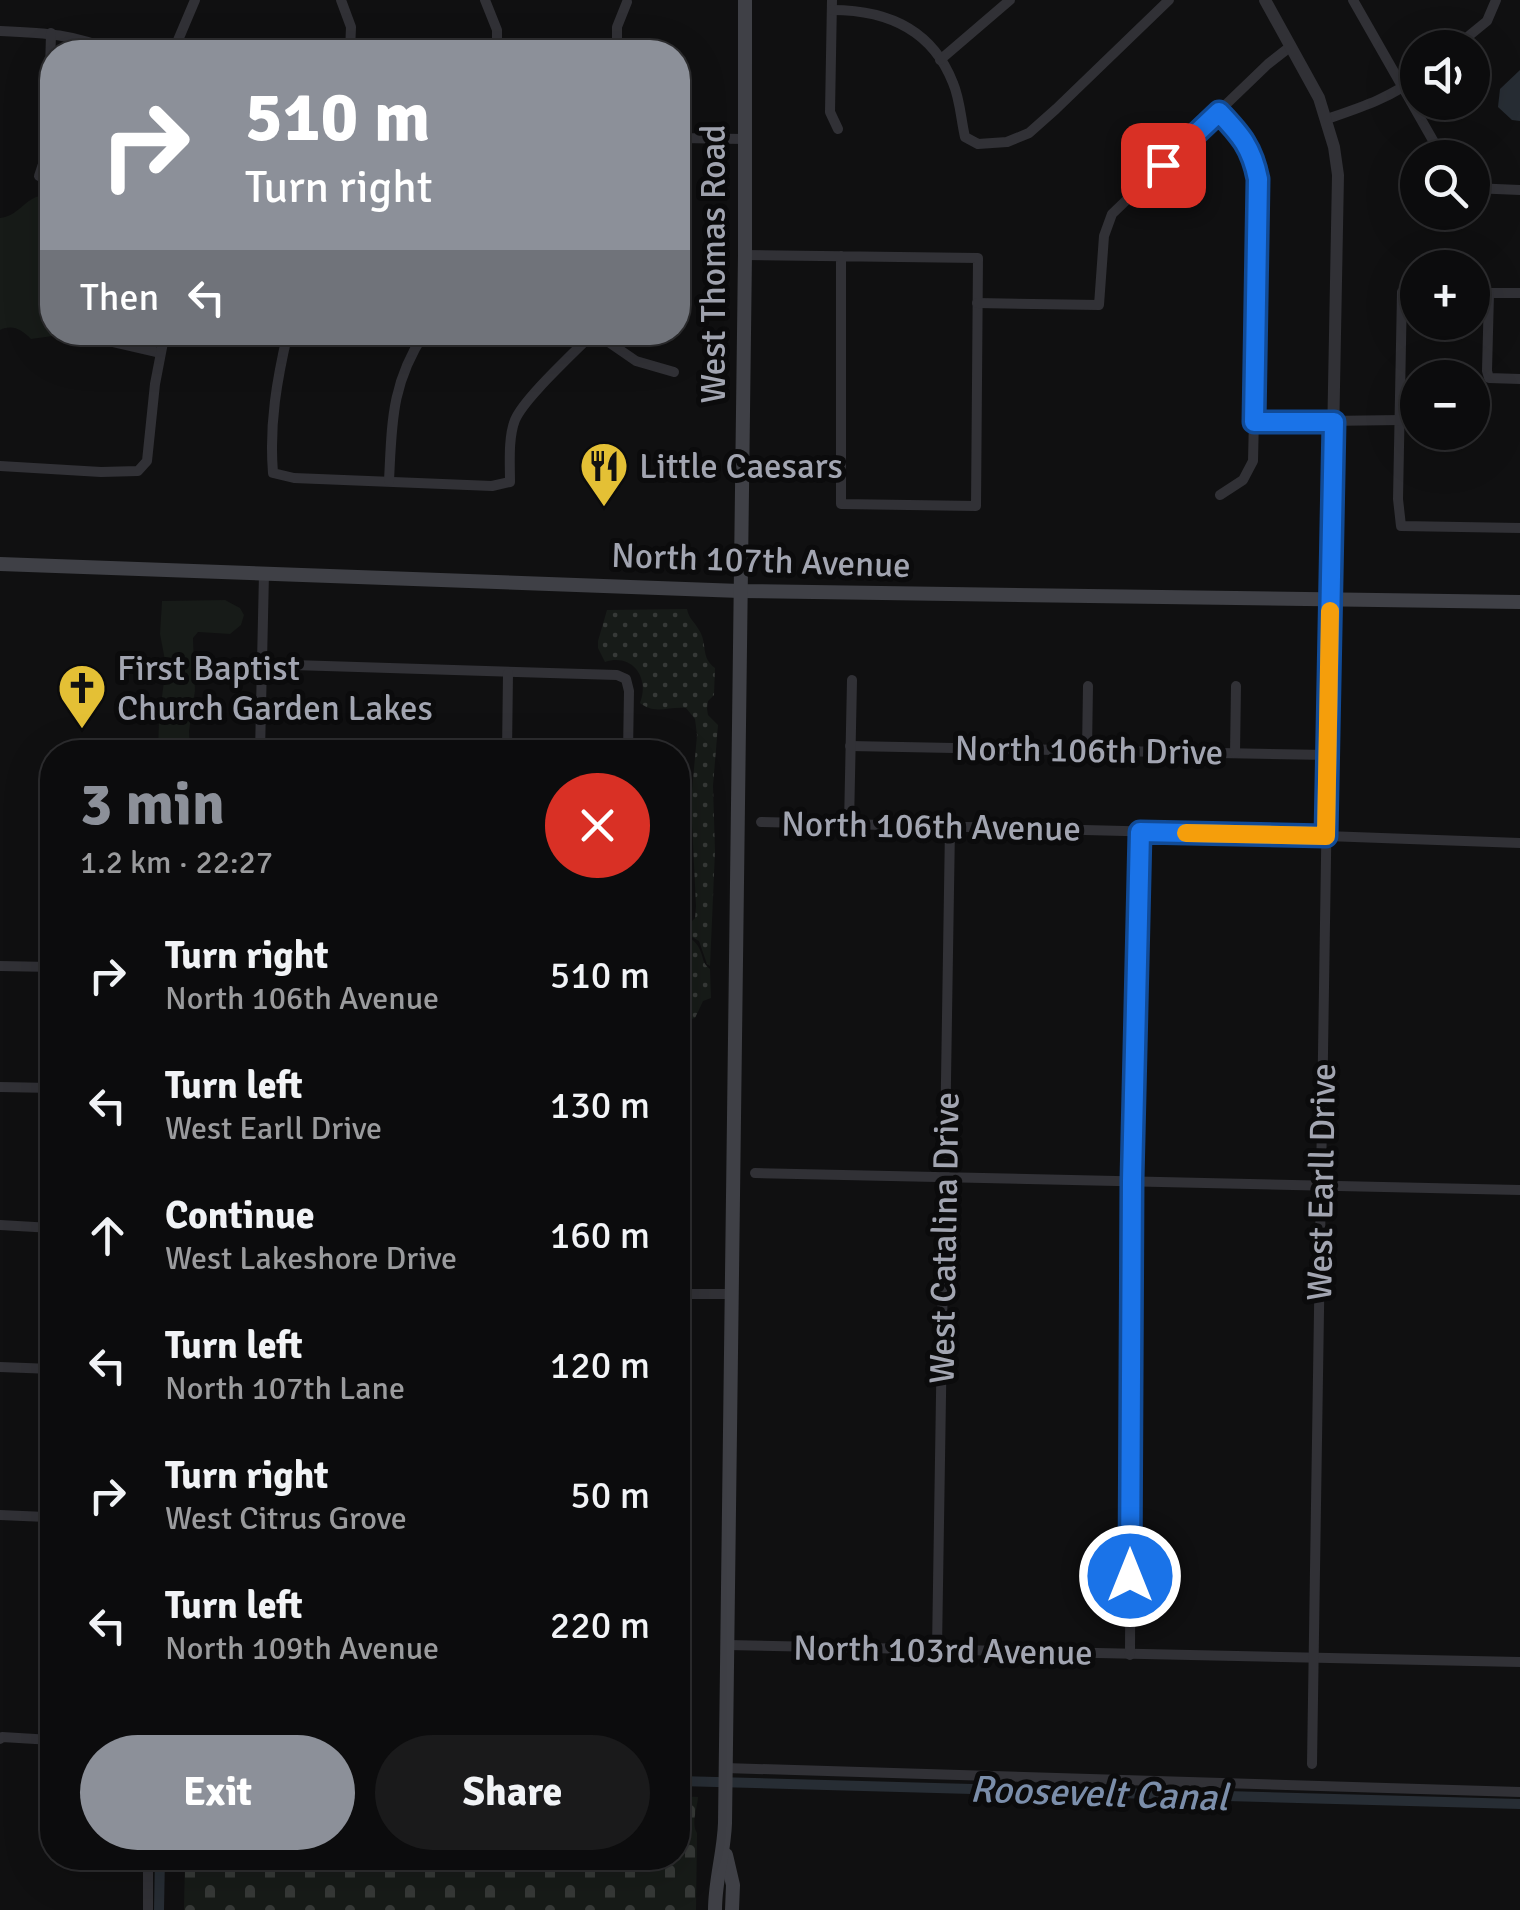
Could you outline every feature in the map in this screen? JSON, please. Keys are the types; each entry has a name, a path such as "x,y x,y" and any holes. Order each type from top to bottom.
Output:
{"main road":[{"name":"West Thomas Road","path":"715,1910 715,1884 724,1849 725,1796 746,0"},
{"name":"North 107th Avenue","path":"0,564 740,591 1520,602"},
{"name":"West Thomas Road","path":"724,1849 733,1884 732,1910"}],"street":[{"path":"178,40 196,0"},
{"path":"341,0 351,27 350,40"},
{"path":"485,0 497,40"},
{"path":"940,60 1010,0"},
{"path":"838,130 830,112 832,5 864,11 916,31 940,60 955,87 966,137 978,144 1007,142 1028,133 1169,0"},
{"path":"1264,0 1327,119 1338,174 1330,600"},
{"path":"1353,0 1400,81"},
{"path":"1476,30 1487,21 1496,0"},
{"path":"617,40 617,26 628,2"},
{"path":"0,31 51,33 82,40"},
{"path":"51,33 51,40"},
{"path":"977,303 1099,305 1104,236 1112,214 1291,46"},
{"path":"1327,119 1400,90"},
{"path":"1219,112 1243,138 1254,158 1258,179 1253,461 1243,480 1220,496"},
{"path":"690,138 744,139"},
{"path":"1490,189 1520,190"},
{"path":"744,254 978,258 976,506 841,504 841,256"},
{"path":"1490,293 1520,293"},
{"path":"1488,340 1489,378 1520,379"},
{"path":"125,345 160,353"},
{"path":"0,466 138,471 147,461 162,345"},
{"path":"285,345 271,423 273,472 294,478 492,486 510,482 515,419 582,345"},
{"path":"390,481 392,415 397,390 417,345"},
{"path":"613,345 636,361 674,372"},
{"path":"1254,422 1400,420"},
{"path":"1400,446 1401,526 1520,528"},
{"path":"260,740 264,573"},
{"name":"West Earll Drive","path":"1312,1764 1330,600"},
{"path":"261,664 617,675 626,679 629,692 628,740"},
{"path":"507,740 508,673"},
{"path":"849,825 852,680"},
{"path":"1087,750 1088,686"},
{"path":"1235,753 1236,686"},
{"name":"North 106th Drive","path":"850,746 1328,755"},
{"name":"North 106th Avenue","path":"761,822 1520,843"},
{"name":"West Catalina Drive","path":"938,1650 950,826"},
{"path":"1130,1655 1132,1180 1140,832"},
{"path":"0,966 40,967"},
{"path":"0,1087 40,1088"},
{"path":"755,1173 1520,1190"},
{"path":"0,1225 40,1227"},
{"path":"690,1294 732,1294"},
{"path":"0,1368 40,1369"},
{"path":"0,1516 40,1517"},
{"name":"North 103rd Avenue","path":"727,1645 1520,1662"},
{"path":"1,1738 40,1740"},
{"path":"725,1768 1520,1792"},
{"path":"148,1870 148,1910"}],"green space":[{"path":"40,196 40,338 31,339 17,329 0,330 0,218"},
{"path":"225,600 240,608 244,615 241,625 230,634 198,632 193,638 195,691 189,740 158,740 166,666 160,634 162,601"},
{"path":"687,609 702,635 707,659 715,668 714,695 707,709 718,725 710,966 699,941 690,936 696,906 691,802 695,719 686,708 646,707 640,703 643,684 636,669 623,661 605,662 598,641 607,610"},
{"path":"690,939 710,969 711,998 703,1001 695,1018 690,1019"},
{"path":"690,1797 698,1797 694,1821 696,1910 184,1910 185,1870 690,1870"}],"shaded area":[{"path":"1520,70 1520,121 1512,120 1498,107 1500,89"}],"waterway":[{"name":"Roosevelt Canal","path":"690,1781 1520,1804"},
{"name":"Roosevelt Canal","path":"159,1910 160,1870"}],"slow traffic":[{"path":"1186,833 1326,836 1330,611"}],"place":[{"name":"Little Caesars","path":"604,508"},
{"name":"First Baptist Church Garden Lakes","path":"82,730"}],"route":[{"path":"1130,1576 1132,1180 1140,832 1326,836 1334,422 1254,422 1259,202 1254,158 1243,138 1219,112 1163,165"}]}
